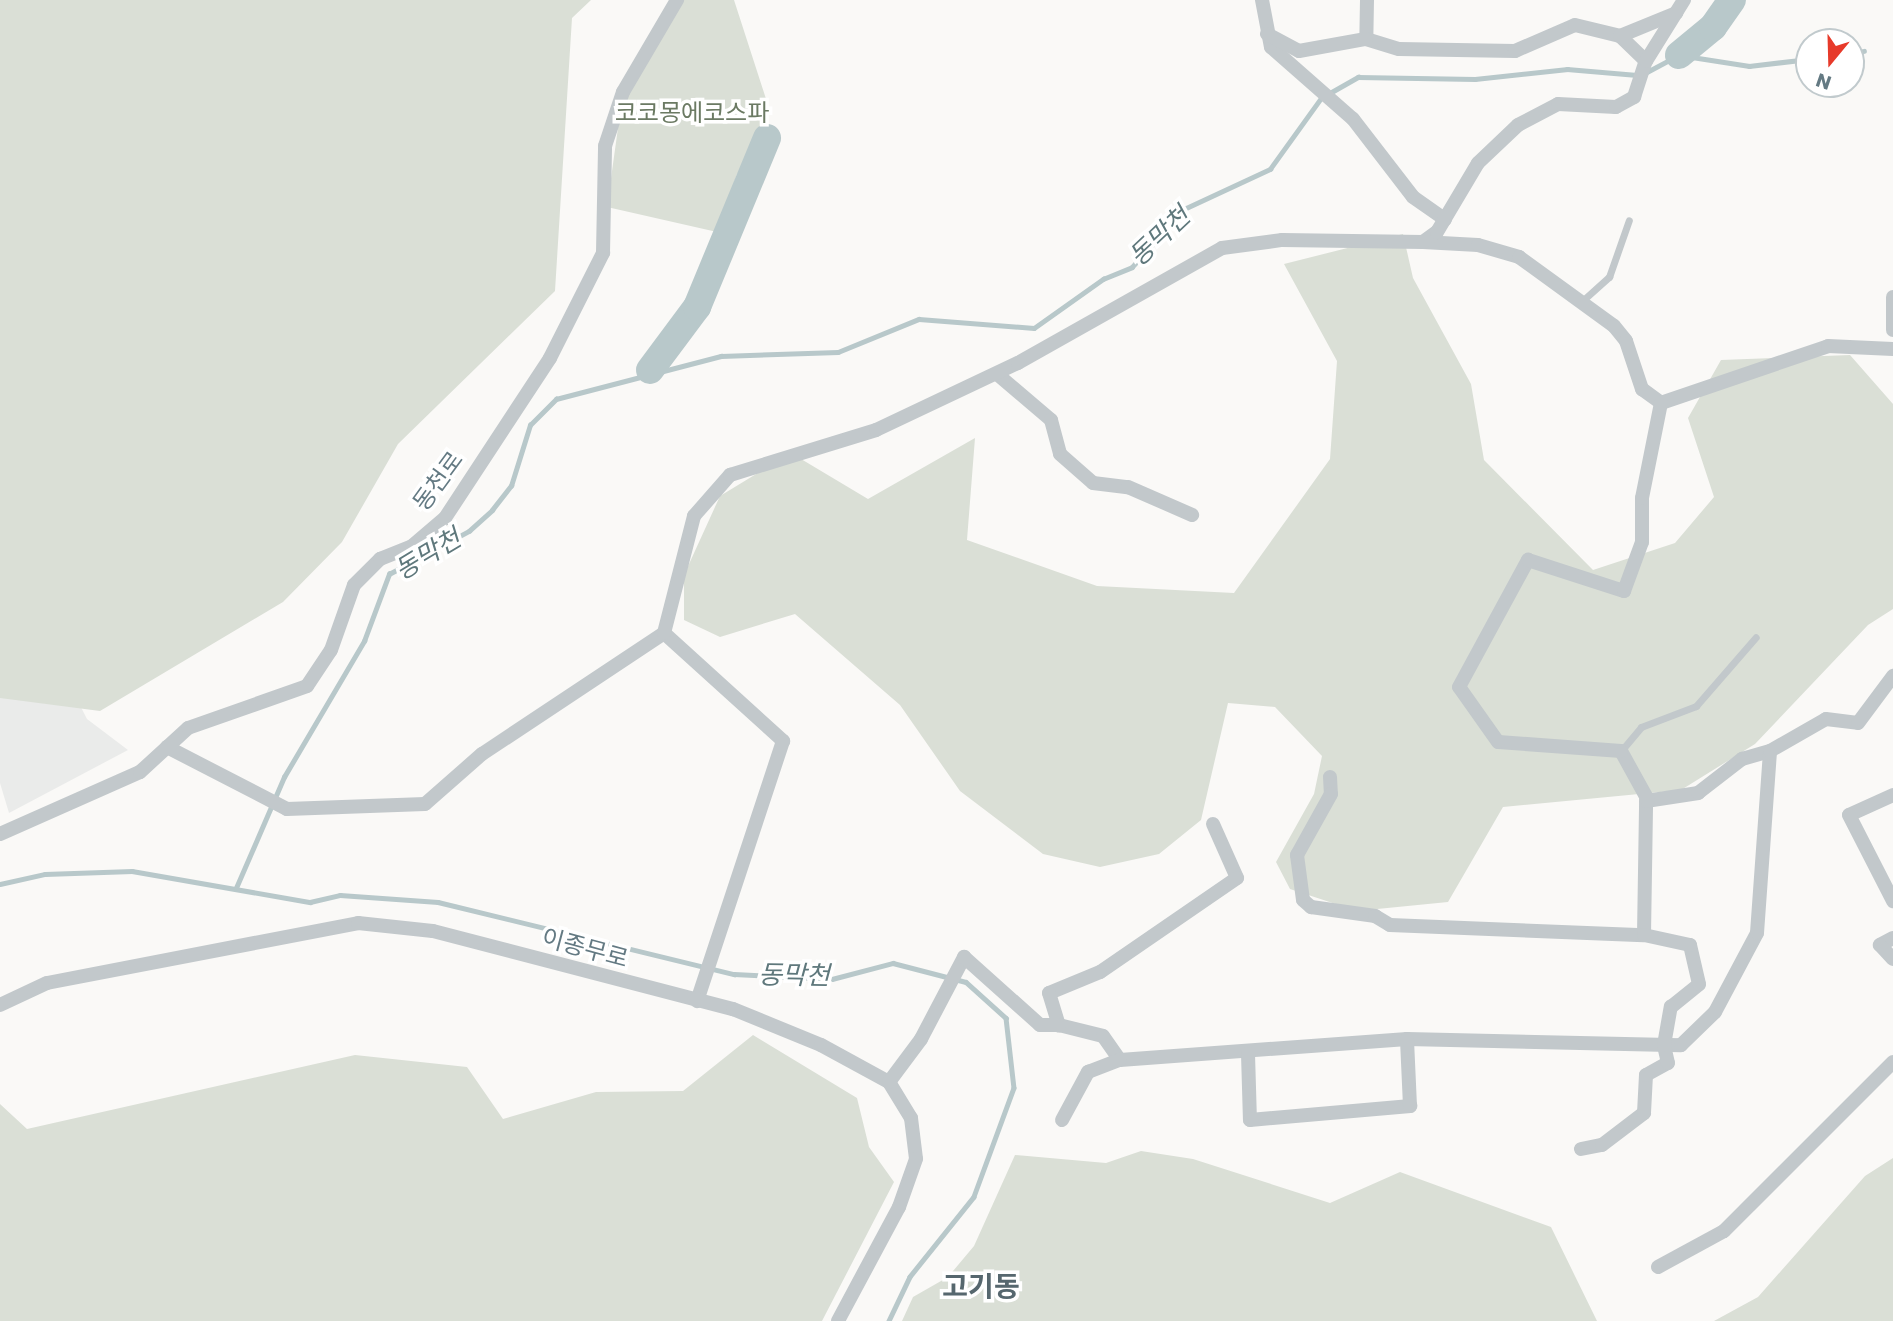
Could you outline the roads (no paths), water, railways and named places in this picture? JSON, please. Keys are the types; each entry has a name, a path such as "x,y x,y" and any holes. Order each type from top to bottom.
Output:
{"street":[{"name":"동천로","path":"0,834 140,772 188,728 307,686 331,650 354,586 380,559 412,546 445,518 550,358 603,253 605,146 623,92 677,0"},
{"path":"1262,0 1270,47 1353,118 1413,197 1445,219"},
{"path":"1366,39 1367,0"},
{"path":"1620,36 1680,6"},
{"path":"1423,242 1445,219 1478,163 1518,125 1558,104 1616,107 1634,97 1646,61 1680,6"},
{"path":"1267,34 1299,51 1366,39 1399,49 1515,51 1575,25 1620,36 1646,61"},
{"path":"167,747 283,807 425,804 482,754 664,633 694,516 730,475 876,430 997,374 1222,248 1282,240 1423,242 1478,245 1520,257 1614,326 1626,341 1642,389 1661,403"},
{"path":"1893,297 1893,330"},
{"path":"1661,403 1828,346 1893,349"},
{"path":"997,374 1051,420 1060,454 1093,483 1128,486 1192,514"},
{"path":"1644,935 1648,800 1621,751 1498,742 1459,687 1528,561 1624,591 1642,542 1642,498 1661,403"},
{"path":"664,633 783,741 697,1001"},
{"path":"1648,800 1698,793 1742,759 1770,751 1826,719 1858,723 1893,677"},
{"path":"1062,1120 1088,1072 1120,1060 1248,1054 1407,1039 1681,1045 1715,1012 1757,933 1770,751"},
{"path":"1330,777 1331,794 1297,855 1303,900 1311,907 1375,916 1390,925 1644,935 1690,945 1699,984 1671,1007 1664,1045 1668,1063 1646,1075 1644,1113 1602,1145 1581,1149"},
{"path":"1893,796 1849,815 1893,901"},
{"path":"1059,1025 1049,993 1100,972 1237,878 1213,824"},
{"name":"이종무로","path":"0,1005 47,983 358,923 433,932 697,1001 821,1045 889,1083 911,1118 916,1159 899,1207 838,1321"},
{"path":"1893,938 1880,945 1893,958"},
{"path":"889,1083 964,957 1040,1026 1059,1025 1103,1036 1120,1060"},
{"path":"1248,1054 1250,1120 1410,1106 1407,1039"},
{"path":"1658,1267 1724,1231 1893,1062"}],"lane":[{"path":"1580,302 1609,277 1629,220"},
{"path":"1621,751 1641,727 1696,706 1756,637"}],"waterway":[{"name":"동막천","path":"1679,55 1713,27 1732,0"},
{"name":"동막천","path":"1645,73 1679,55 1749,66 1795,61"},
{"name":"동막천","path":"236,888 284,777 364,641 389,574 469,531 492,510 511,486 530,425 556,399 721,356 838,352 919,319 1034,328 1103,279 1132,267 1184,209 1270,169 1321,98 1358,77 1475,79 1567,69 1637,75"},
{"name":"동막천","path":"650,370 697,307 767,138"},
{"name":"동막천","path":"0,884 45,874 132,871 310,902 340,895 438,902 734,974 832,979 893,963 966,982 1006,1018 1014,1088 974,1197 910,1277 889,1321"}],"district":[{"name":"고기동","path":"981,1287"}],"park label":[{"name":"코코몽에코스파","path":"692,113"}]}
